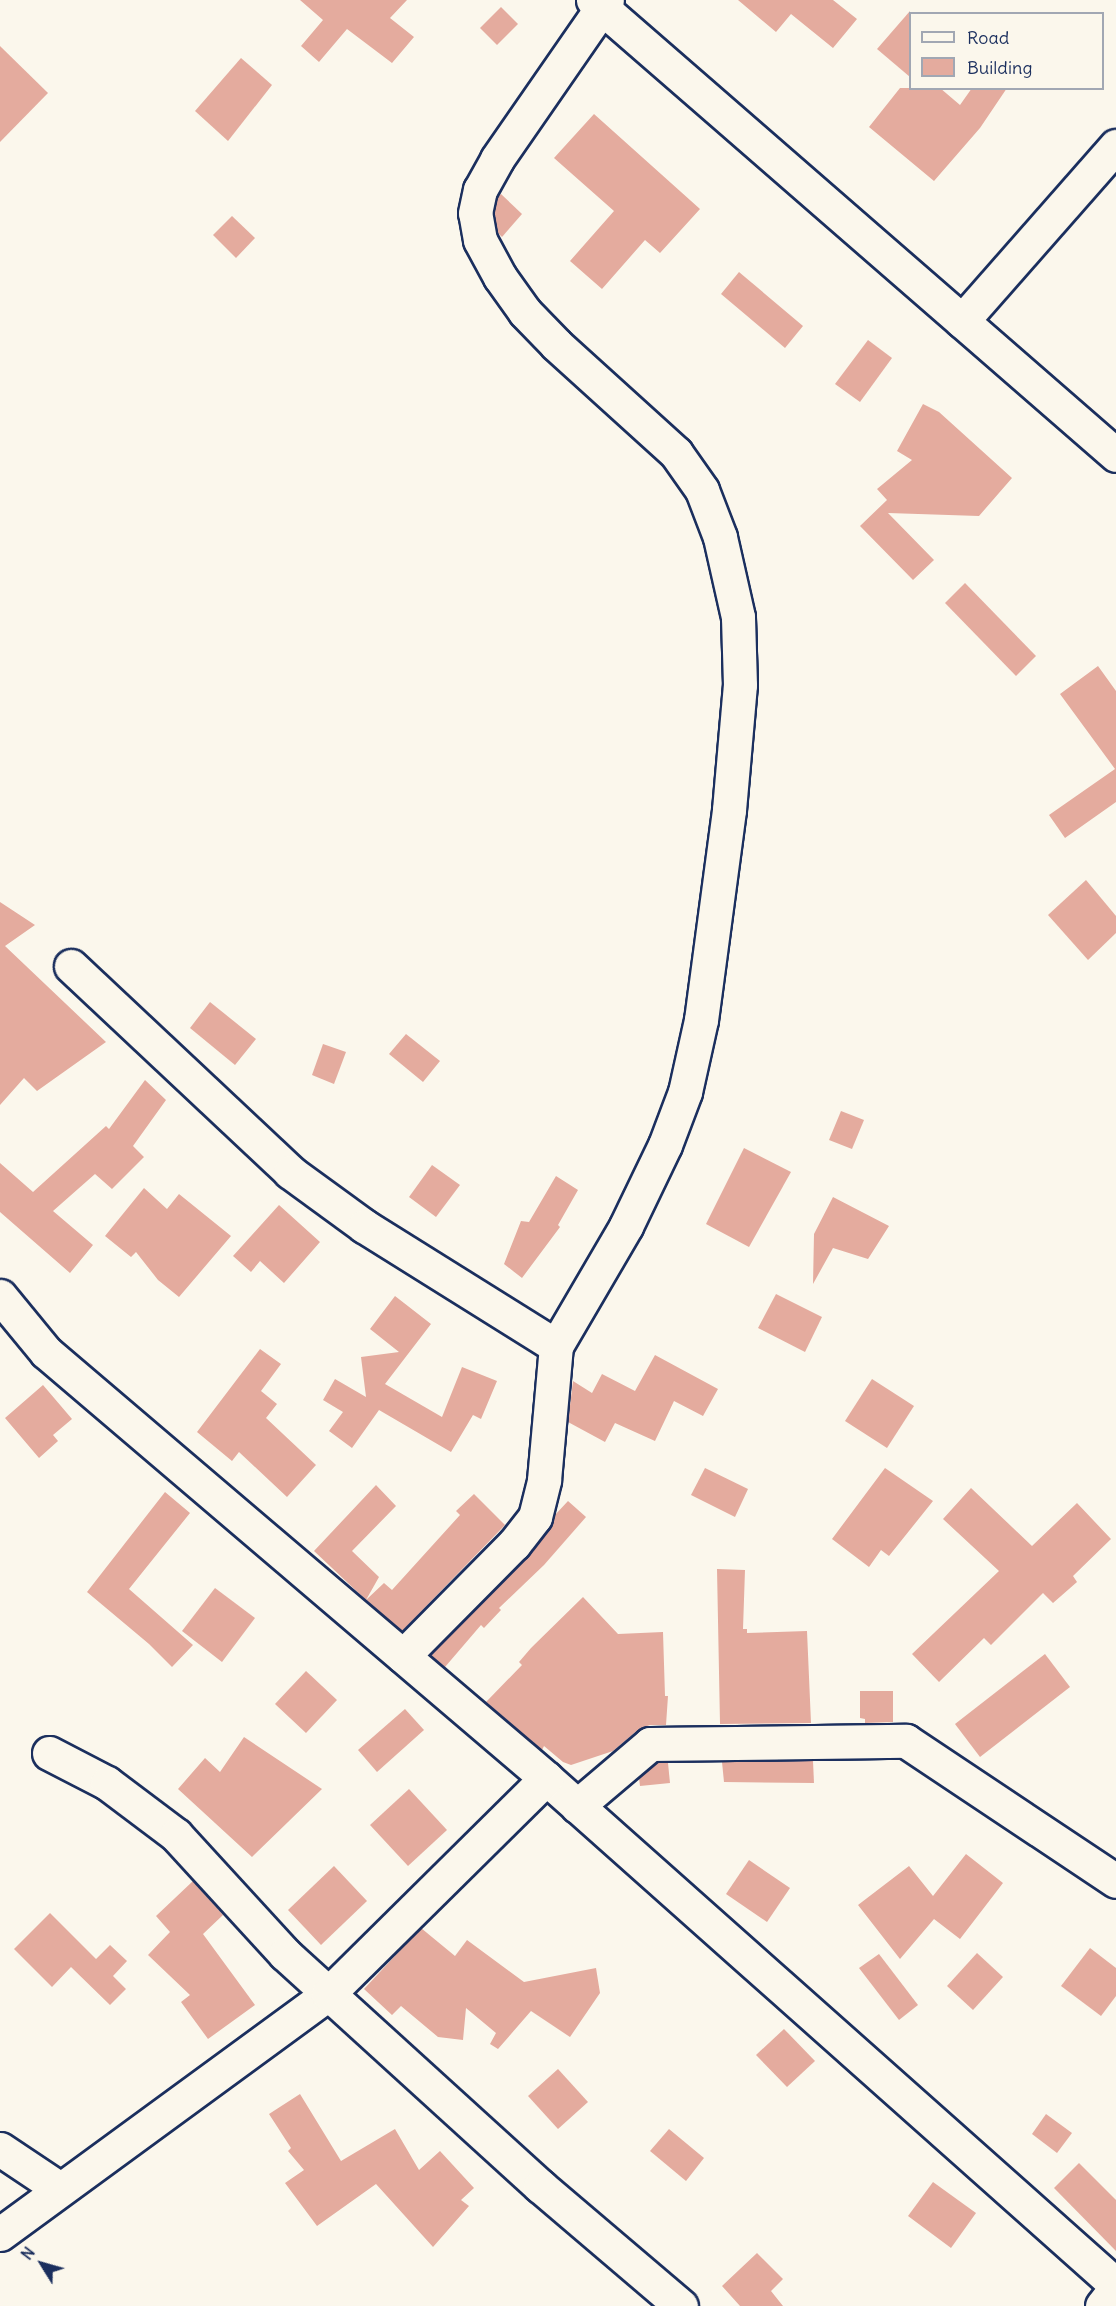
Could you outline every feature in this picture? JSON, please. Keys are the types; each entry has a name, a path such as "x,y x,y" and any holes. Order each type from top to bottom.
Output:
{"street":[{"path":"403,1656 514,1545 535,1517 544,1480 556,1346 626,1226 665,1144 685,1092 701,1020 729,810 740,685 738,617 720,537 702,490 676,453 556,344 525,312 500,277 480,240 475,213 480,190 497,159 601,2 1116,455"},
{"path":"962,321 1116,146"},
{"path":"71,966 290,1172 364,1226 556,1346"},
{"path":"0,1296 46,1352 546,1778 1116,2287 1102,2306"},
{"path":"578,1806 650,1744 906,1742 1116,1881"},
{"path":"49,1753 107,1783 176,1834 285,1954 540,2186 681,2306"},
{"path":"0,2234 328,1994 546,1778"},
{"path":"0,2149 60,2189"}],"building":[{"path":"300,0 407,0 390,18 414,37 392,63 347,29 319,62 301,46 323,20"},
{"path":"738,0 833,0 857,19 833,48 791,14 776,32"},
{"path":"501,7 518,24 497,45 480,28"},
{"path":"909,12 909,76 877,49"},
{"path":"0,46 48,93 0,142"},
{"path":"241,58 272,85 228,141 195,111"},
{"path":"900,88 942,90 960,105 971,90 1006,90 980,128 934,181 869,127"},
{"path":"594,114 700,209 660,253 645,240 602,289 570,261 614,211 554,158"},
{"path":"501,194 522,214 502,237 498,233 494,213 497,198"},
{"path":"232,216 255,238 236,258 213,235"},
{"path":"739,272 803,326 785,348 721,294"},
{"path":"868,340 892,358 860,402 835,384"},
{"path":"923,404 939,412 1012,478 979,516 888,513 934,560 913,580 860,526 887,500 877,489 912,460 897,451"},
{"path":"965,583 1036,656 1016,676 945,603"},
{"path":"1098,666 1116,691 1116,802 1065,838 1049,815 1115,769 1060,694"},
{"path":"1086,880 1116,916 1116,933 1088,960 1048,915"},
{"path":"0,902 35,925 5,946 106,1042 37,1091 24,1078 0,1105"},
{"path":"210,1002 256,1039 235,1065 190,1028"},
{"path":"406,1034 440,1061 423,1082 389,1054"},
{"path":"323,1044 346,1052 334,1084 312,1075"},
{"path":"145,1080 166,1100 133,1146 144,1157 112,1189 95,1174 53,1211 93,1245 70,1273 0,1212 0,1163 33,1192 106,1126 109,1129"},
{"path":"841,1111 864,1120 852,1149 829,1140"},
{"path":"744,1148 791,1172 749,1247 706,1224"},
{"path":"432,1165 460,1185 436,1217 409,1197"},
{"path":"556,1176 578,1190 558,1225 560,1227 522,1278 504,1264 521,1221 529,1222"},
{"path":"144,1188 167,1209 179,1194 231,1236 179,1297 158,1280 136,1252 131,1257 105,1236"},
{"path":"833,1197 889,1226 868,1259 833,1248 813,1284 814,1234"},
{"path":"279,1205 320,1242 284,1283 260,1261 251,1272 233,1256"},
{"path":"776,1294 822,1317 805,1352 758,1328"},
{"path":"395,1296 431,1324 385,1384 442,1417 462,1367 497,1381 481,1419 473,1415 451,1452 379,1410 352,1448 329,1431 343,1412 323,1400 335,1379 366,1397 361,1357 399,1352 370,1329"},
{"path":"260,1349 281,1364 261,1391 277,1404 266,1418 316,1465 287,1497 239,1452 232,1461 197,1432"},
{"path":"655,1355 718,1389 703,1416 674,1401 655,1441 615,1423 605,1442 568,1422 573,1381 592,1393 602,1374 635,1391"},
{"path":"872,1379 914,1406 887,1448 845,1421"},
{"path":"43,1385 72,1419 53,1435 58,1441 39,1458 5,1418"},
{"path":"705,1468 748,1489 735,1517 691,1495"},
{"path":"885,1468 933,1501 889,1556 881,1550 869,1567 832,1539"},
{"path":"376,1485 396,1506 352,1551 379,1577 366,1600 314,1551"},
{"path":"971,1488 1032,1546 1077,1503 1111,1539 1073,1576 1077,1582 1053,1603 1043,1593 991,1645 984,1638 939,1682 912,1654 999,1571 943,1519"},
{"path":"165,1492 190,1513 129,1589 193,1645 172,1667 149,1644 87,1592"},
{"path":"474,1494 505,1525 402,1631 366,1600 384,1583 392,1590 460,1515 456,1511"},
{"path":"568,1501 586,1517 544,1565 499,1608 501,1610 484,1628 481,1625 445,1667 430,1655 527,1557 550,1529 554,1516"},
{"path":"717,1569 745,1570 743,1629 747,1629 747,1633 807,1631 811,1723 720,1724"},
{"path":"215,1588 255,1618 222,1662 182,1631"},
{"path":"583,1597 618,1634 663,1632 665,1696 668,1696 666,1725 650,1725 639,1729 613,1751 571,1765 563,1762 544,1746 542,1750 486,1702 522,1665 519,1662 531,1648"},
{"path":"1045,1654 1070,1687 980,1757 955,1724"},
{"path":"306,1671 337,1700 306,1733 275,1704"},
{"path":"860,1691 893,1691 893,1722 865,1723 865,1719 860,1718"},
{"path":"405,1709 424,1730 377,1772 358,1750"},
{"path":"244,1737 322,1789 252,1857 178,1789 205,1758 220,1772"},
{"path":"813,1761 814,1783 724,1782 722,1762"},
{"path":"657,1763 668,1763 670,1783 640,1786 639,1778"},
{"path":"409,1789 447,1830 408,1866 370,1825"},
{"path":"966,1854 1003,1883 960,1939 934,1919 900,1959 858,1905 909,1866 933,1896"},
{"path":"749,1860 790,1888 767,1922 726,1894"},
{"path":"334,1866 367,1901 321,1945 288,1910"},
{"path":"193,1881 223,1915 203,1934 255,2005 208,2039 181,2002 190,1995 148,1955 170,1932 156,1916"},
{"path":"50,1913 96,1959 110,1945 127,1961 113,1976 126,1989 110,2005 71,1967 52,1987 14,1949"},
{"path":"421,1928 455,1956 467,1940 524,1982 596,1968 600,1993 570,2037 531,2011 498,2049 490,2044 496,2033 466,2008 463,2040 438,2037 401,2006 392,2015 364,1989"},
{"path":"1090,1948 1116,1968 1116,1996 1101,2016 1061,1986"},
{"path":"977,1953 1003,1977 973,2010 947,1986"},
{"path":"879,1954 918,2005 899,2020 859,1968"},
{"path":"784,2029 815,2061 787,2087 756,2055"},
{"path":"558,2069 588,2102 558,2129 528,2096"},
{"path":"300,2094 341,2161 395,2129 419,2170 440,2151 474,2188 461,2200 469,2206 433,2247 376,2184 317,2226 285,2183 304,2170 288,2151 291,2148 269,2114"},
{"path":"1046,2114 1072,2133 1057,2153 1032,2134"},
{"path":"669,2129 704,2158 686,2181 650,2151"},
{"path":"1079,2163 1116,2200 1116,2251 1054,2188"},
{"path":"933,2182 976,2213 951,2248 908,2216"},
{"path":"757,2253 783,2279 771,2291 783,2306 740,2306 722,2286"}]}
